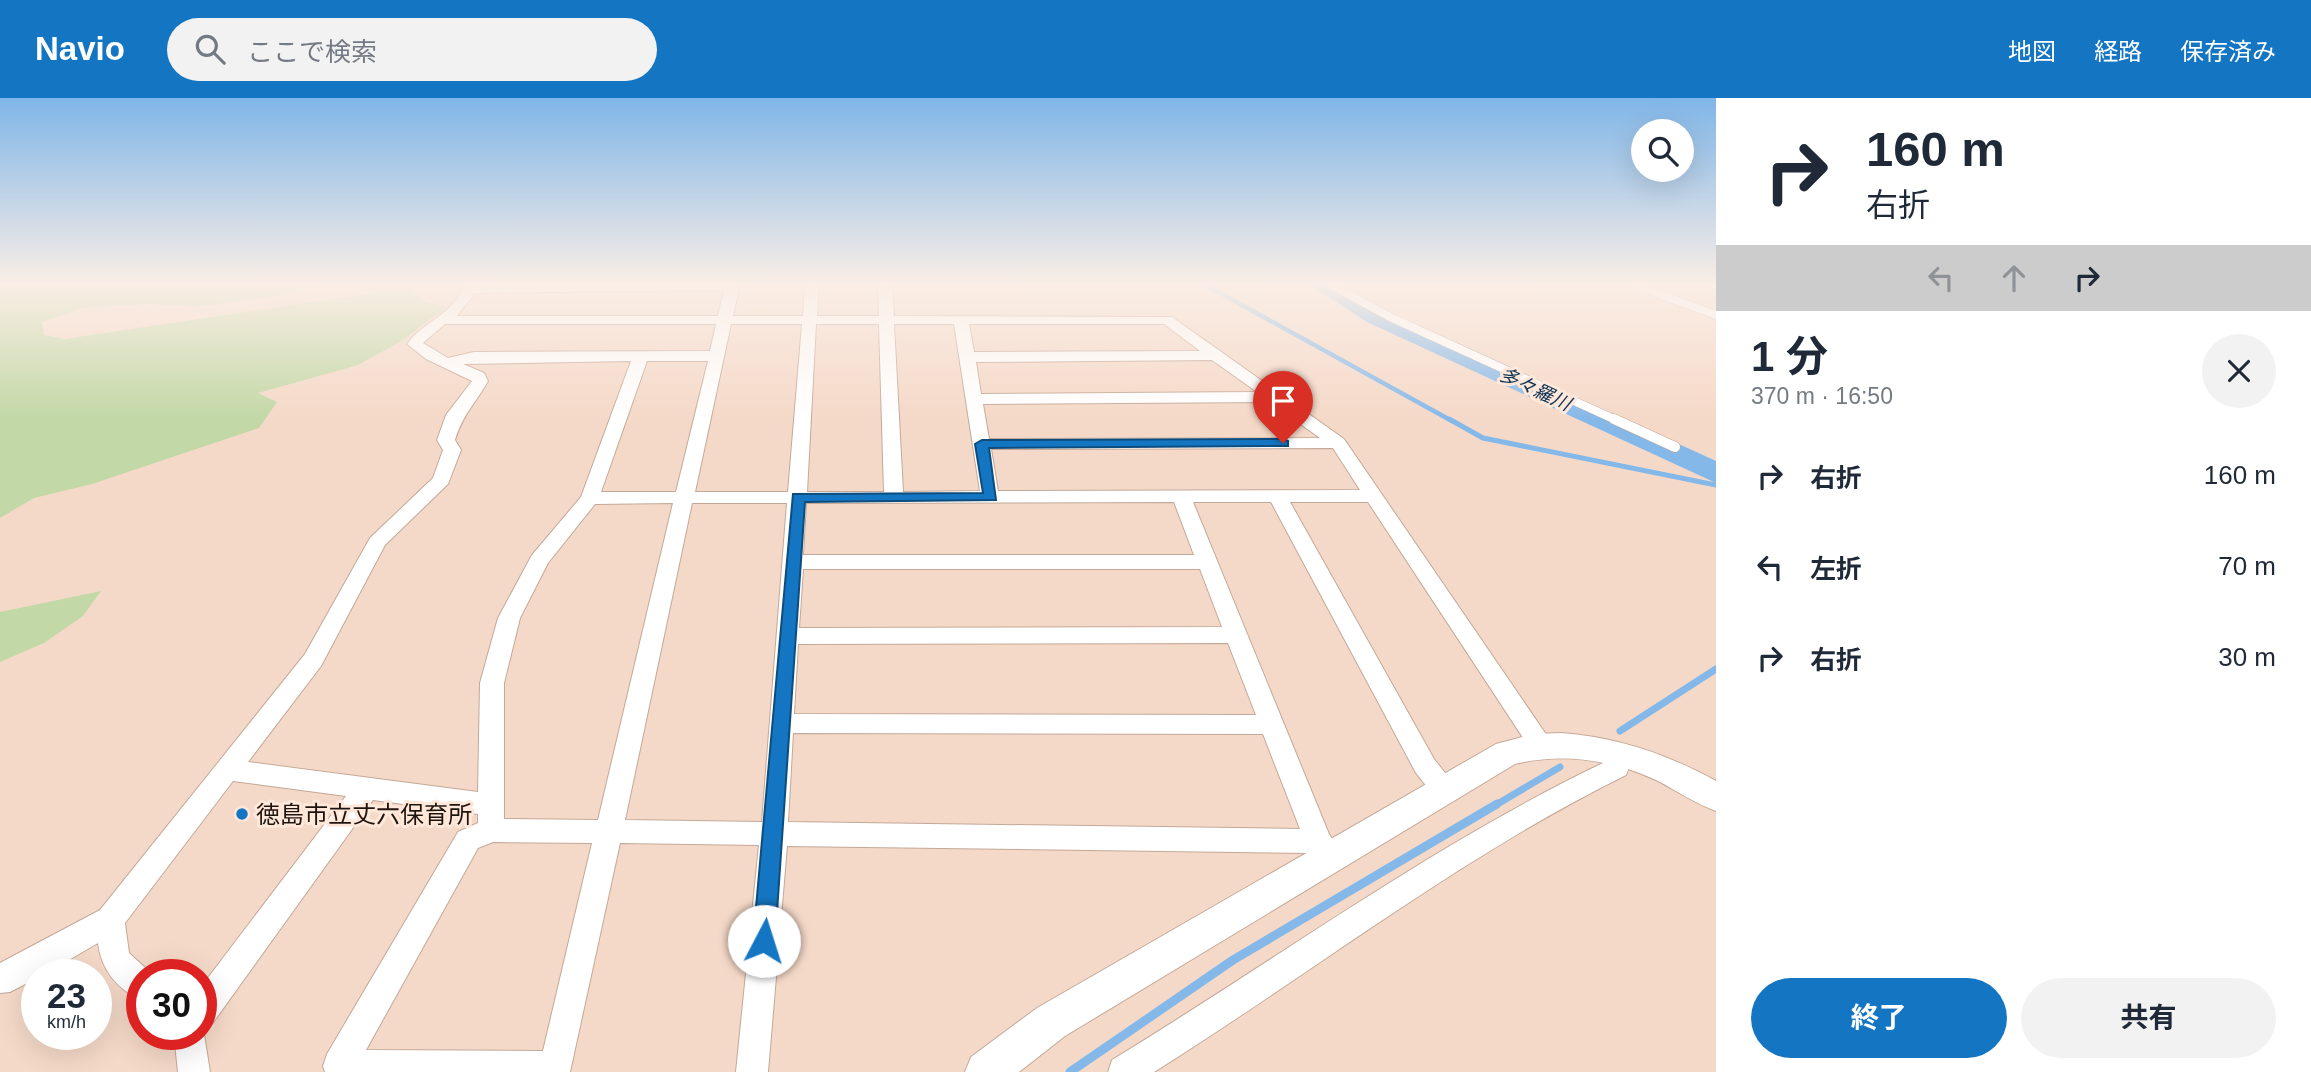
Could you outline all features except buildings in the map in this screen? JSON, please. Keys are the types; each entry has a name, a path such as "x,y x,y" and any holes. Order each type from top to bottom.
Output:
{"street":[{"path":"0,978 10,977 110,920 313,660 377,542 441,480 452,450 446,440 450,424 480,381 478,376 431,356 415,344 432,328"},
{"path":"641,356 590,498 539,560 509,618 492,683 491,817 468,840 339,1066 555,1070 722,328"},
{"path":"752,1072 774,835 809,328"},
{"path":"887,328 894,498"},
{"path":"962,328 990,497"},
{"path":"1179,328 1338,443 1542,746"},
{"path":"967,357 1216,355"},
{"path":"450,362 474,357 717,356"},
{"path":"974,398 1274,397"},
{"path":"982,444 1338,443"},
{"path":"1181,496 1324,848"},
{"path":"1277,496 1425,766 1444,788"},
{"path":"590,498 1373,496"},
{"path":"793,562 1207,562"},
{"path":"788,636 1236,635"},
{"path":"782,723 1272,725"},
{"path":"986,1072 1051,1022 1324,848 1507,753 1542,746 1571,746 1614,752 1682,777 1716,797"},
{"path":"1124,1072 1210,1020 1419,877 1561,793 1617,768 1614,752"},
{"path":"228,770 367,788 491,817 610,829 1324,848"},
{"path":"217,991 367,788"},
{"path":"110,920 115,960 126,970"},
{"path":"192,1050 194,1072"}],"lane":[{"path":"1415,328 1675,447"}],"green space":[{"path":"0,328 43,328 44,335 65,339 136,328 418,328 358,365 258,393 277,402 259,428 92,484 34,498 0,518"},
{"path":"101,591 83,616 44,643 0,662 0,612"}],"waterway":[{"path":"1284,328 1452,421"},
{"name":"多々羅川","path":"1403,328 1716,473"},
{"path":"1449,419 1483,438 1716,485"},
{"path":"1620,731 1716,669"},
{"path":"1494,806 1560,767"},
{"path":"1070,1072 1233,960 1497,804"}],"place":[{"name":"徳島市立丈六保育所","path":"242,814"}],"route":[{"path":"764,941 798,498 990,497 982,444 1283,443"}]}
